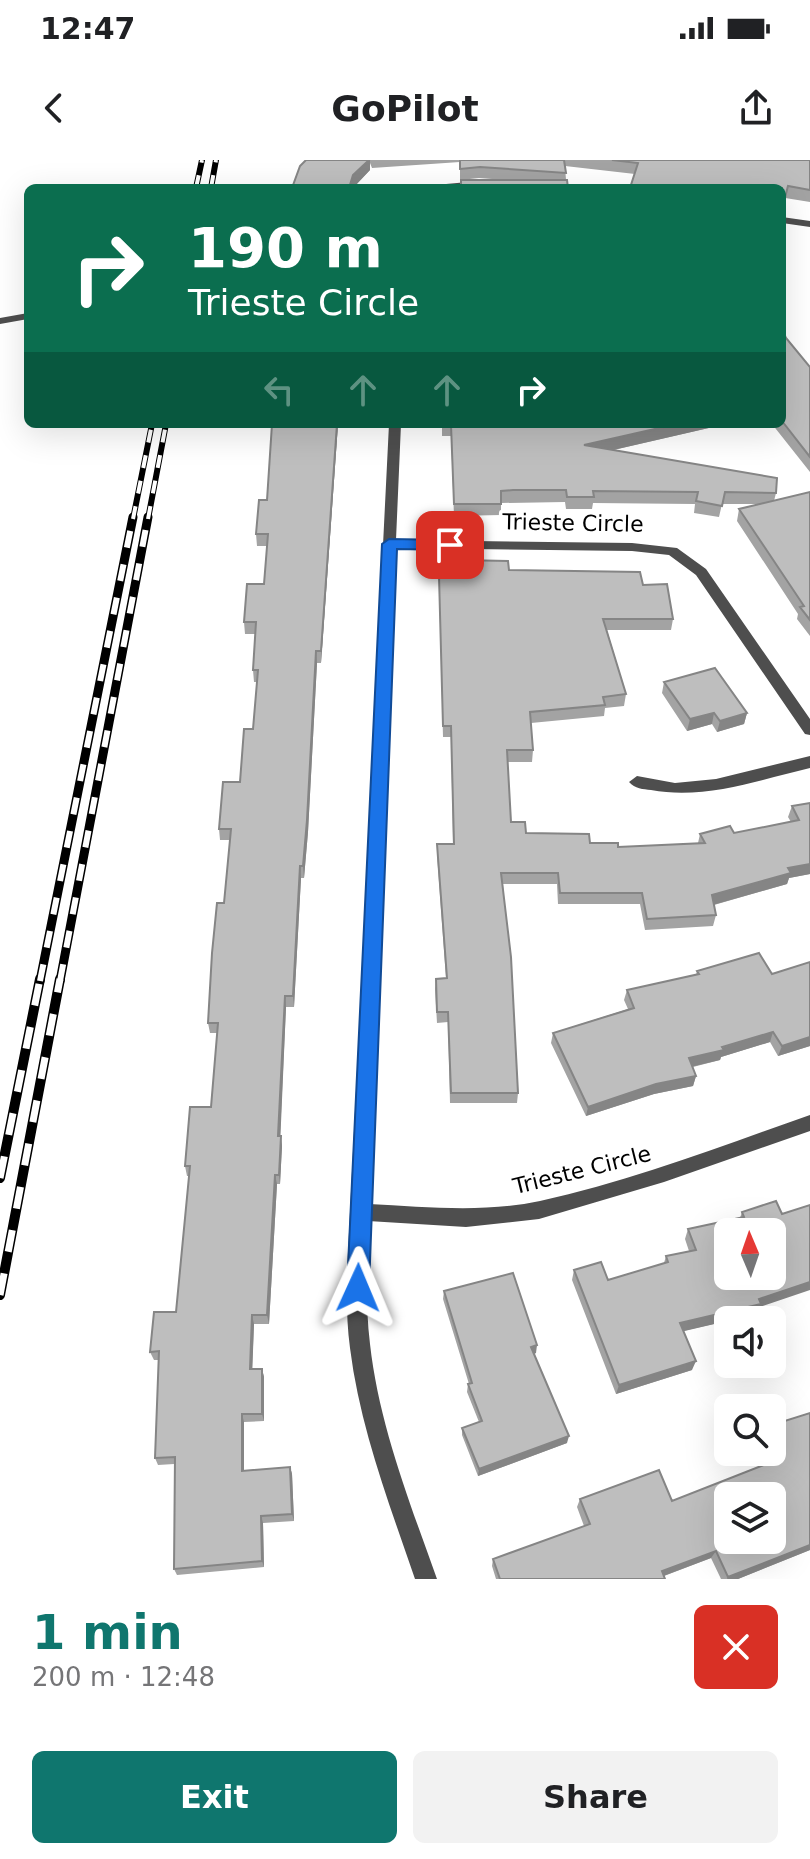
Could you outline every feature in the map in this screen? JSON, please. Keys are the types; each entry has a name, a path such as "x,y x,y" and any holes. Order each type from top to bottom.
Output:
{"street":[{"path":"786,221 810,224"},
{"path":"0,321 24,317"},
{"path":"395,428 357,1313 367,1387 385,1463 426,1579"},
{"name":"Trieste Circle","path":"389,544 632,547 672,551 701,572 810,730"},
{"path":"637,782 675,789 716,785 810,762"},
{"name":"Trieste Circle","path":"359,1212 466,1218 539,1210 664,1174 810,1123"}],"building":[{"path":"306,160 369,160 353,175 350,184 293,184 300,166"},
{"path":"460,160 564,160 566,173 480,167 460,169"},
{"path":"612,160 810,160 810,190 788,186 786,194 786,184 631,184 638,163"},
{"path":"461,180 567,180 568,184 461,184"},
{"path":"786,338 810,367 810,457 786,426"},
{"path":"272,428 337,428 321,651 316,651 293,996 285,996 279,1175 275,1175 267,1315 252,1315 250,1369 262,1369 262,1414 242,1414 242,1471 290,1467 292,1514 261,1516 262,1561 174,1569 175,1457 155,1458 159,1351 150,1352 154,1312 176,1312 190,1166 185,1166 190,1107 211,1107 218,1023 208,1023 212,953 217,903 224,903 231,829 219,829 223,782 240,782 244,729 253,729 258,670 253,670 256,622 244,622 247,584 264,584 268,534 256,534 259,500 267,500"},
{"path":"451,428 659,428 584,445 777,478 776,493 725,492 722,506 696,501 698,492 593,491 594,497 567,497 566,490 501,491 501,504 454,504"},
{"path":"810,492 810,620 800,607 804,606 739,509"},
{"path":"459,560 508,561 509,570 640,572 643,585 667,584 673,619 603,619 626,694 603,697 605,705 530,712 533,750 507,750 511,822 525,822 526,833 589,834 590,843 618,843 618,847 705,843 700,834 730,826 734,833 799,820 792,806 810,803 810,864 788,868 791,873 712,895 716,915 647,919 642,893 560,893 558,873 501,873 511,957 518,1093 451,1093 448,1012 437,1012 436,979 447,978 437,844 454,844 451,726 443,726 439,576 459,576"},
{"path":"715,668 747,713 720,721 714,713 690,719 664,682"},
{"path":"759,953 772,974 810,962 810,1037 782,1046 773,1032 722,1047 724,1050 689,1058 696,1076 656,1084 588,1107 553,1033 634,1008 627,990 699,974 697,971"},
{"path":"776,1201 782,1214 810,1205 810,1282 786,1290 786,1218 739,1218 744,1217 742,1212"},
{"path":"714,1223 714,1290 786,1290 759,1299 761,1304 752,1306 714,1306 714,1315 680,1323 696,1361 619,1385 574,1270 601,1262 608,1280 668,1262 666,1256 696,1250 688,1229"},
{"path":"513,1273 537,1345 531,1347 569,1436 479,1469 462,1428 482,1421 468,1384 472,1383 444,1291"},
{"path":"810,1413 810,1545 728,1577 717,1554 786,1554 786,1482 720,1482 761,1466 786,1466 786,1421"},
{"path":"659,1470 672,1501 714,1485 714,1552 662,1571 665,1579 500,1579 493,1559 590,1524 580,1499"}],"railway":[{"path":"197,184 202,160"},
{"path":"212,184 216,160"},
{"path":"133,519 151,428"},
{"path":"148,519 165,428"},
{"path":"40,981 133,517"},
{"path":"60,981 148,517"},
{"path":"0,1178 40,979"},
{"path":"0,1295 60,979"}],"route":[{"path":"358,1288 389,544 450,545"}]}
